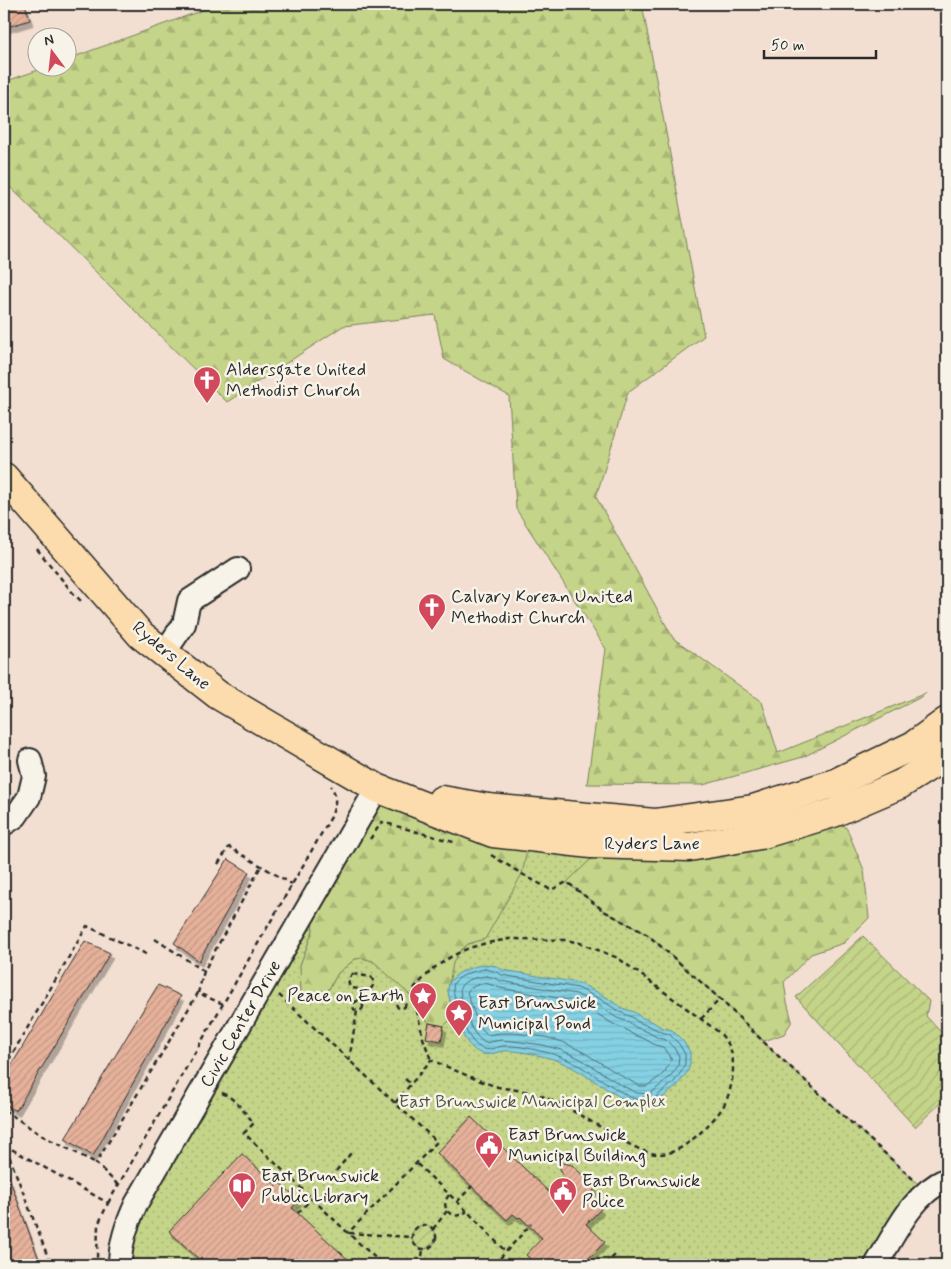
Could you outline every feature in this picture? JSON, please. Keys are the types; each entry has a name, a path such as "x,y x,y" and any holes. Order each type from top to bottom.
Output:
{"main road":[{"name":"Ryders Lane","path":"4,477 141,635 218,695 377,788 492,833 591,844 689,847 760,835 833,813 901,784 947,755"},
{"name":"Ryders Lane","path":"377,788 488,808 655,823 753,809 835,783 914,745 947,721"}],"street":[{"path":"164,653 184,624 189,601 238,569"},
{"path":"4,824 16,816 28,797 34,776 30,760"},
{"name":"Civic Center Drive","path":"120,1265 121,1246 136,1204 377,788"},
{"path":"876,1265 911,1208 940,1184"}],"path":[{"path":"35,547 73,593 86,605"},
{"path":"98,1265 98,1225 108,1203 331,817 336,803 334,792 330,786"},
{"path":"366,846 382,822 466,846"},
{"path":"218,864 229,847 292,884"},
{"path":"484,851 551,890 567,882 604,911 648,935 720,998 744,1023 940,1184"},
{"path":"96,1163 198,993 204,970 261,866"},
{"path":"4,1068 87,926 146,954"},
{"path":"155,939 204,970"},
{"path":"509,939 566,940 580,943 618,958 720,1033 728,1042 731,1051 732,1080 726,1102 708,1124 678,1151 656,1154 629,1144 540,1095 500,1087 431,1060 422,1038 413,998 415,987 434,968 459,952 487,943 509,939"},
{"path":"354,974 371,977 374,984 372,988 369,990 360,989 351,988 348,981 350,977 354,974"},
{"path":"357,1011 353,1008 353,1005 354,1002 358,1001 360,989"},
{"path":"276,992 437,1142 348,1233"},
{"path":"198,993 223,1005"},
{"path":"701,1019 720,998"},
{"path":"357,1011 360,1011 362,1008 362,1003 358,1001"},
{"path":"350,1061 357,1011"},
{"path":"395,1103 431,1060"},
{"path":"405,1079 411,1084"},
{"path":"205,1085 218,1093 225,1094 236,1104 254,1123 244,1133 383,1265"},
{"path":"4,1110 41,1135 96,1163 118,1185"},
{"path":"4,1146 108,1203"},
{"path":"4,1146 52,1265"},
{"path":"336,1172 351,1153"},
{"path":"417,1164 467,1211 506,1252"},
{"path":"457,1202 472,1186"},
{"path":"449,1195 445,1202 447,1211 456,1216 460,1216 467,1211"},
{"path":"298,1213 312,1198"},
{"path":"433,1229 447,1211"},
{"path":"494,1265 531,1224"},
{"path":"427,1225 433,1229 435,1241 430,1248 423,1250 415,1246 411,1239 413,1231 419,1226 427,1225"},
{"path":"348,1233 412,1237"},
{"path":"422,1265 423,1250"},
{"path":"605,1265 617,1253"}],"green space":[{"path":"214,4 642,4 704,336 628,392 596,497 673,638 762,702 778,753 926,693 803,757 703,785 587,784 606,649 516,509 509,396 444,359 435,315 343,326 227,402 4,181 4,82 28,74 28,78 78,78 78,55 214,6"},
{"path":"377,788 530,837 522,874 485,939 468,944 459,952 453,963 448,990 454,1012 451,1019 444,1026 429,1023 422,1015 413,998 373,961 362,958 355,959 338,973 326,994 310,998 301,993 300,965 313,931 311,902"},
{"path":"833,813 847,829 864,870 869,918 844,943 811,954 784,982 792,1021 784,1034 764,1041 648,935 604,911 567,882 590,860 620,845"},
{"name":"East Brunswick Municipal Complex","path":"530,837 620,845 590,860 567,883 604,911 648,935 720,999 774,1052 927,1192 876,1265 120,1265 121,1246 311,902 313,931 300,965 326,994 338,973 355,959 362,958 373,961 392,978 459,952 468,944 485,938"},
{"path":"863,936 929,1001 926,1016 947,1039 947,1097 915,1127 796,997"},
{"path":"424,1225 433,1228 436,1237 433,1246 424,1249 415,1246 412,1237 415,1228"}],"water":[{"name":"East Brunswick Municipal Pond","path":"485,964 496,966 503,970 579,983 603,995 622,1008 634,1012 663,1028 672,1030 683,1041 690,1052 688,1071 677,1086 650,1108 625,1100 580,1072 551,1058 517,1051 503,1051 486,1055 477,1052 462,1034 452,1007 448,989 450,981 458,974 466,969"}],"building":[{"path":"4,4 25,4 30,20 4,28"},
{"path":"228,859 249,872 199,961 174,943"},
{"path":"85,941 110,953 16,1111 4,1103 4,1078"},
{"path":"158,985 181,996 93,1156 65,1139"},
{"path":"429,1023 444,1026 441,1041 426,1038"},
{"path":"471,1117 551,1194 564,1181 558,1162 572,1165 596,1188 588,1196 601,1209 586,1224 605,1242 582,1265 537,1265 526,1255 542,1238 520,1217 518,1218 513,1214 507,1220 437,1153"},
{"name":"East Brunswick Public Library","path":"242,1154 277,1186 280,1183 299,1200 292,1208 354,1265 205,1265 169,1231"},
{"path":"5,1167 41,1265 8,1265 4,1253"}],"place":[{"name":"Aldersgate United Methodist Church","path":"207,404"},
{"name":"Calvary Korean United Methodist Church","path":"432,631"},
{"name":"Peace on Earth","path":"423,1020"},
{"name":"East Brunswick Municipal Pond","path":"459,1037"},
{"name":"East Brunswick Municipal Building","path":"489,1169"},
{"name":"East Brunswick Public Library","path":"242,1210"},
{"name":"East Brunswick Police","path":"563,1215"}]}
